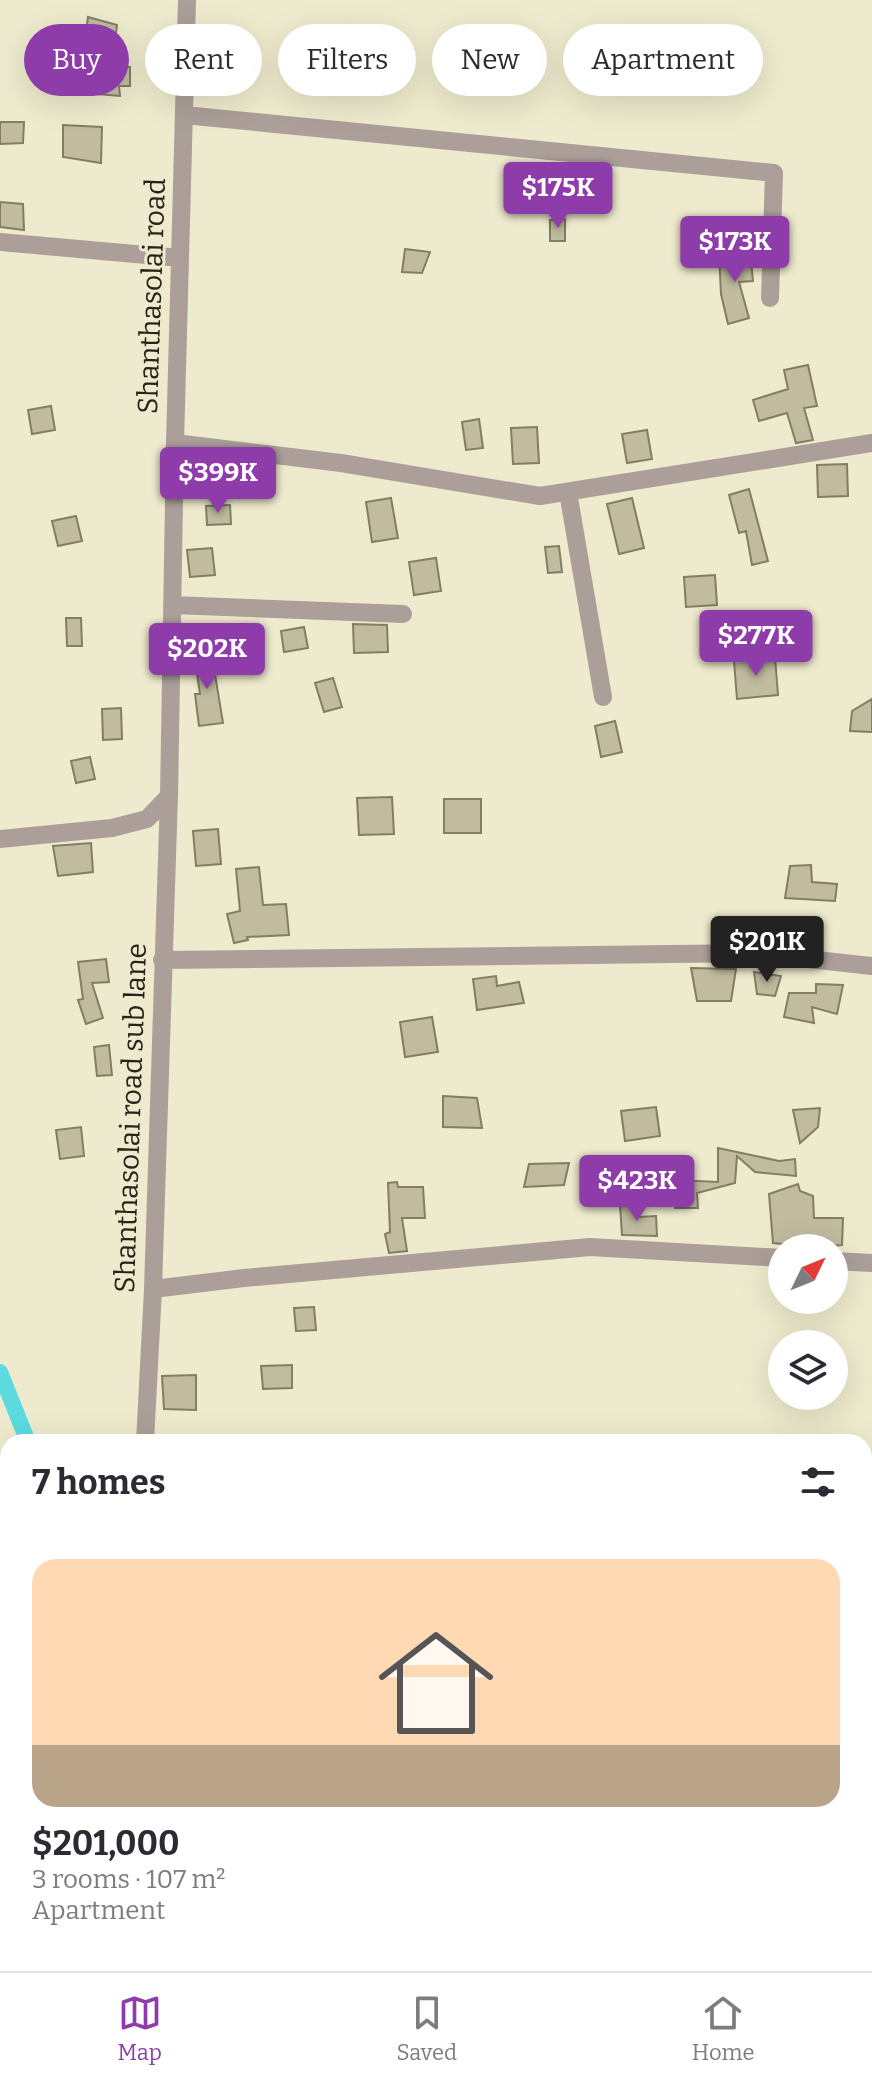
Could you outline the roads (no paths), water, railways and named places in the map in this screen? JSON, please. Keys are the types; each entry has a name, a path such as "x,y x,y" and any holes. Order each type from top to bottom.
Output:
{"street":[{"name":"Shanthasolai road","path":"169,796 187,0"},
{"path":"184,115 774,173 770,298"},
{"path":"0,242 180,258"},
{"path":"175,443 341,463 540,496 872,443"},
{"path":"568,492 603,697"},
{"path":"172,605 403,614"},
{"path":"0,839 112,828 147,819 169,796"},
{"name":"Shanthasolai road sub lane","path":"145,1434 169,796"},
{"path":"162,960 753,953 872,966"},
{"path":"153,1289 590,1247 768,1257"},
{"path":"848,1262 872,1263"}],"waterway":[{"path":"0,1372 25,1434"}]}
